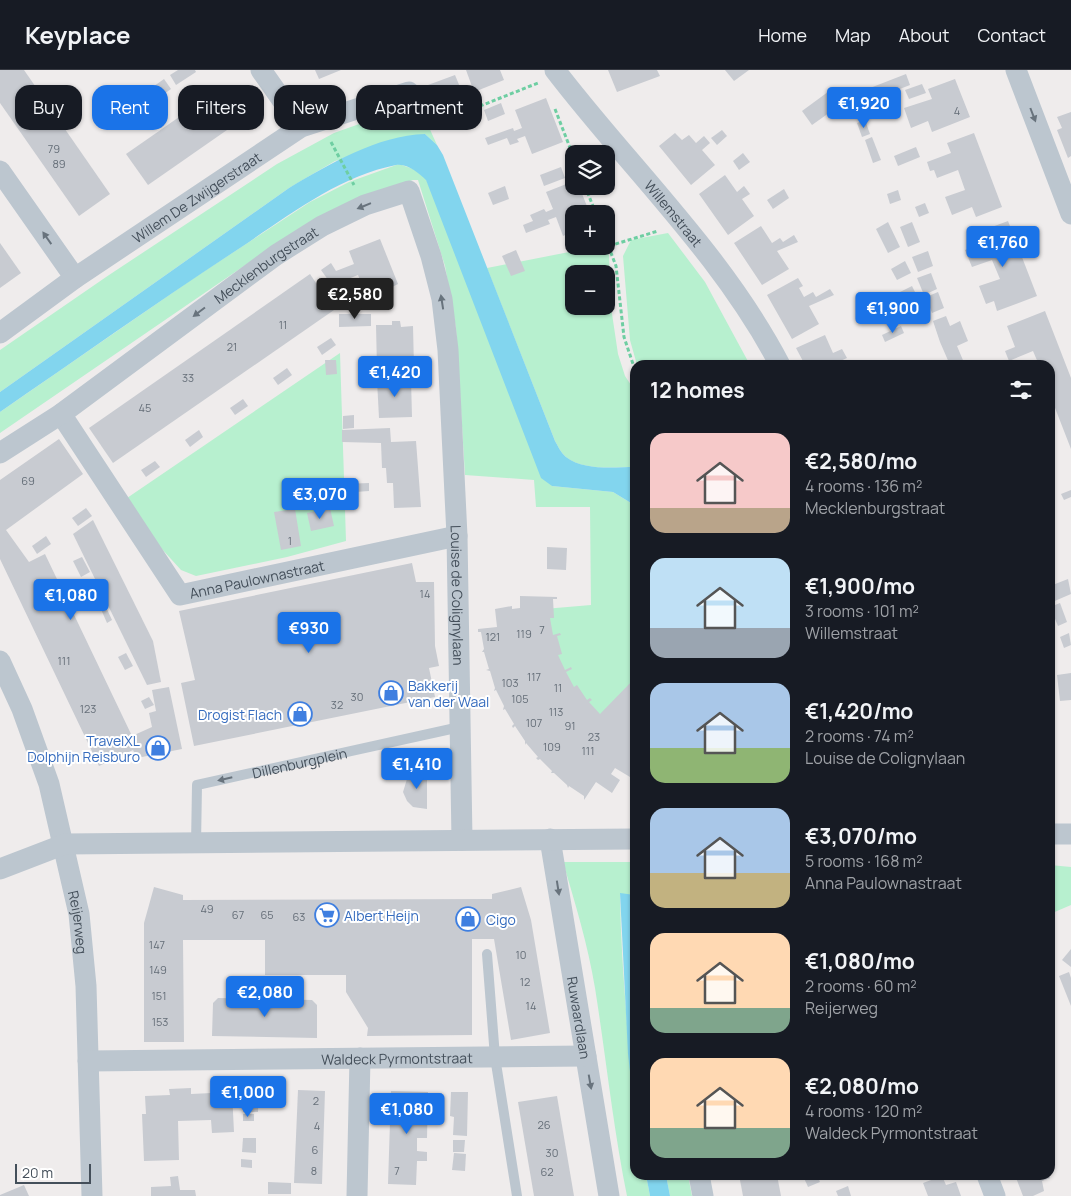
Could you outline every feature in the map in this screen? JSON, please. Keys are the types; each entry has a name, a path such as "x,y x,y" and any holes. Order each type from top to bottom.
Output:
{"street":[{"path":"261,70 274,89"},
{"path":"1016,70 1071,214"},
{"name":"Willemstraat","path":"549,76 593,119 684,223 734,290 777,360"},
{"name":"Willem De Zwijgerstraat","path":"0,333 75,278 297,130"},
{"path":"0,171 75,278"},
{"name":"Mecklenburgstraat","path":"0,453 61,414 276,255 322,226 365,205 408,191 431,256 442,299 448,350"},
{"name":"Louise de Colignylaan","path":"448,350 457,536 462,840"},
{"name":"Anna Paulownastraat","path":"61,414 180,595 457,536"},
{"name":"Reijerweg","path":"0,661 22,709 49,784 65,844 79,914 86,986 92,1196"},
{"path":"1055,834 1071,834"},
{"name":"Ruwaardlaan","path":"550,839 609,1196"},
{"path":"0,869 65,844 196,845 630,839"},
{"name":"Waldeck Pyrmontstraat","path":"88,1061 586,1056"},
{"path":"357,1196 360,1058"},
{"path":"700,1180 703,1196"},
{"path":"988,1180 995,1196"}],"lane":[{"name":"Dillenburgplein","path":"196,845 197,786 460,727"},
{"path":"487,954 495,1057 518,1196"}],"path":[{"path":"482,105 549,76"},
{"path":"333,144 357,191"},
{"path":"615,244 684,223"},
{"path":"612,255 616,266 624,337 632,360"}],"green space":[{"path":"356,125 356,130 430,130 437,145 425,134 335,161 289,188 0,392 0,350 109,275 277,164 334,133"},
{"path":"399,164 416,170 426,179 552,486 613,492 630,502 630,689 602,727 551,661 544,609 591,605 590,507 536,507 534,480 465,475 456,328 445,266 418,180 371,194 285,238 0,433 0,412 191,280 310,202 349,182"},
{"path":"668,233 705,282 747,360 636,360 630,340 623,256 631,240"},
{"path":"565,253 565,255 609,255 609,265 565,265 565,315 612,315 618,354 625,376 630,384 630,467 590,466 573,461 563,454 555,441 487,268"},
{"path":"340,353 346,541 287,557 196,576 181,570 161,548 127,498"},
{"path":"563,862 630,862 630,895 620,894 630,1063 630,1180 647,1180 650,1196 627,1196 592,972 581,924"},
{"path":"1055,865 1071,867 1071,905 1055,912"},
{"path":"667,1180 689,1180 692,1196 670,1196"}],"water":[{"path":"425,134 437,145 443,155 555,441 566,457 581,464 599,467 630,467 630,502 613,492 552,486 541,478 426,180 408,167 400,165 375,170 354,178 295,211 0,412 0,392 289,188 337,161 372,145 407,136"},
{"path":"620,893 630,894 630,1072"},
{"path":"647,1180 667,1180 670,1196 650,1196"}],"building":[{"path":"0,70 24,70 34,85 15,85 15,124 0,103"},
{"path":"178,70 195,70 196,72 176,85 170,75"},
{"path":"315,70 341,70 319,79"},
{"path":"466,70 500,70 504,80 482,89 482,85 471,85"},
{"path":"608,70 657,70 660,76 617,92"},
{"path":"725,70 749,70 734,81"},
{"path":"906,74 910,85 874,99 870,88"},
{"path":"455,75 459,85 428,85"},
{"path":"164,79 171,89 168,91 168,85 156,85"},
{"path":"955,79 970,117 932,132 928,121 911,128 904,108 932,99 928,89"},
{"path":"922,84 926,93 909,99 905,90"},
{"path":"832,89 843,103 812,125 802,111"},
{"path":"889,97 892,105 866,116 862,108"},
{"path":"546,98 563,142 532,154 525,136 517,139 519,142 510,145 507,138 488,145 485,138 513,128 514,131 522,128 515,110"},
{"path":"501,103 505,114 488,121 484,110"},
{"path":"1071,112 1071,156 1068,158 1057,130 1062,128 1057,117"},
{"path":"178,118 178,130 227,130 148,185 126,154 160,130 168,130 168,125"},
{"path":"865,120 870,134 862,137 857,123"},
{"path":"19,130 66,130 110,194 79,216"},
{"path":"722,130 727,136 717,145 711,138"},
{"path":"675,133 682,140 689,135 696,143 704,136 710,143 702,150 715,165 691,185 659,146"},
{"path":"974,133 1002,207 976,217 972,207 952,215 945,197 965,190 958,170 937,178 934,170 930,171 927,162 951,153 947,143"},
{"path":"872,137 881,160 873,163 865,140"},
{"path":"916,147 920,157 898,166 894,156"},
{"path":"743,153 750,162 739,170 733,161"},
{"path":"561,167 565,178 544,186 540,175"},
{"path":"725,175 737,192 744,186 750,194 742,199 754,216 728,235 699,194"},
{"path":"565,185 565,195 583,195 586,205 565,205 565,235 563,236 556,217 548,220 550,224 526,233 523,225 533,221 530,215 544,209 546,212 553,209 546,192"},
{"path":"505,186 509,199 493,205 488,193"},
{"path":"784,189 789,198 773,209 767,200"},
{"path":"898,190 901,200 890,204 887,194"},
{"path":"925,203 929,213 919,217 915,207"},
{"path":"1008,221 1037,296 997,311 994,301 986,304 979,286 1000,279 992,260 972,267 965,250 985,242 981,231"},
{"path":"888,222 900,247 888,253 876,229"},
{"path":"912,222 920,242 908,247 900,227"},
{"path":"761,226 772,243 780,238 783,242 794,235 798,242 777,251 789,269 762,285 734,243"},
{"path":"380,239 398,284 382,292 387,304 372,309 358,275 343,281 345,284 336,291 321,270 331,263 336,271 354,264 349,251"},
{"path":"0,243 21,273 0,288"},
{"path":"516,250 525,271 511,276 502,256"},
{"path":"928,251 933,266 918,272 912,257"},
{"path":"905,261 911,273 897,280 891,269"},
{"path":"931,273 937,289 924,295 917,278"},
{"path":"310,274 334,310 113,463 89,428"},
{"path":"798,278 803,286 799,288 804,297 813,292 816,297 830,289 834,295 809,306 819,324 792,339 767,295"},
{"path":"912,286 916,294 888,309 884,300"},
{"path":"938,292 944,308 932,313 926,297"},
{"path":"1045,311 1071,378 1071,449 1055,408 1055,360 1037,360 1033,351 1009,360 1005,351 1015,347 1007,326"},
{"path":"339,314 371,314 371,326 339,327"},
{"path":"946,316 950,326 960,321 968,341 957,346 963,360 948,360 933,321"},
{"path":"392,321 400,321 401,327 413,326 414,368 377,369 376,325 392,325"},
{"path":"901,326 904,333 885,342 882,335"},
{"path":"825,335 833,353 842,349 847,358 842,360 802,360 796,348"},
{"path":"331,338 336,345 322,355 317,347"},
{"path":"325,360 336,360 337,374 326,375"},
{"path":"287,368 292,375 278,385 273,378"},
{"path":"411,379 412,417 379,418 377,380"},
{"path":"243,399 248,406 235,415 230,408"},
{"path":"354,415 354,428 343,429 343,416"},
{"path":"390,428 391,442 416,441 421,507 394,508 393,483 387,483 386,468 382,468 381,443 342,442 342,430"},
{"path":"199,430 203,437 190,447 185,440"},
{"path":"59,439 83,474 6,530 29,562 45,554 132,736 152,727 149,713 156,711 152,690 169,687 182,749 137,758 133,750 99,766 0,559 0,480"},
{"path":"155,461 160,467 146,477 141,470"},
{"path":"369,483 369,491 355,492 356,504 344,504 344,484"},
{"path":"1071,490 1071,497 1064,500 1061,494"},
{"path":"86,508 92,516 78,526 72,518"},
{"path":"330,508 334,526 311,531 307,513"},
{"path":"295,509 301,546 281,550 274,512"},
{"path":"93,520 153,641 161,682 147,685 73,534"},
{"path":"46,536 51,544 37,554 32,546"},
{"path":"547,547 567,548 566,570 547,569"},
{"path":"82,557 90,572 81,577 73,561"},
{"path":"412,563 416,582 434,582 435,646 439,666 429,668 435,697 194,746 181,683 195,680 179,611"},
{"path":"1068,579 1071,594 1055,601 1055,584"},
{"path":"520,596 557,597 557,599 553,599 554,618 550,618 553,635 560,633 561,635 557,636 562,654 558,655 565,670 571,667 572,669 566,672 574,687 577,685 587,700 590,698 592,700 589,702 600,714 630,683 630,777 615,768 611,774 620,780 612,793 596,782 584,800 584,796 569,786 568,788 554,773 551,773 552,771 540,759 536,758 538,757 526,743 525,745 525,741 515,726 513,728 514,724 505,709 503,710 504,706 496,690 494,691 495,688 490,671 486,670 489,669 484,652 482,652 484,649 481,632 478,632 478,629 497,627 495,609 512,606 512,609 520,608"},
{"path":"1060,603 1067,622 1058,626 1055,619 1055,605"},
{"path":"105,605 112,620 107,623 100,607"},
{"path":"1069,633 1071,645 1064,648 1060,637"},
{"path":"126,653 133,666 125,670 118,657"},
{"path":"1071,673 1071,700 1060,701 1057,675"},
{"path":"149,697 154,705 145,709 141,701"},
{"path":"418,771 427,771 427,809 413,807 407,801 403,792 407,779"},
{"path":"154,887 183,895 183,900 492,899 492,894 521,887 531,920 550,1033 511,1040 494,939 472,939 472,1035 367,1036 368,1028 346,992 346,975 265,975 265,940 183,940 184,1042 144,1042 144,923"},
{"path":"1071,949 1071,967 1062,960"},
{"path":"1069,972 1071,978 1071,1006 1059,976"},
{"path":"218,998 312,1000 317,1005 317,1038 212,1036 213,1003"},
{"path":"191,1088 191,1094 232,1092 234,1132 212,1133 211,1120 178,1121 179,1160 144,1161 142,1114 146,1114 145,1096 170,1095 169,1089"},
{"path":"244,1088 259,1089 258,1112 243,1112"},
{"path":"298,1090 325,1091 322,1184 294,1183"},
{"path":"391,1091 428,1092 427,1138 417,1138 417,1151 427,1152 427,1161 417,1161 416,1185 388,1184"},
{"path":"451,1092 468,1092 467,1136 453,1135 454,1117 450,1116"},
{"path":"557,1096 574,1196 534,1196 518,1102"},
{"path":"243,1114 254,1114 254,1121 243,1121"},
{"path":"243,1138 256,1138 256,1153 242,1152"},
{"path":"453,1140 465,1140 464,1152 453,1152"},
{"path":"454,1153 466,1154 465,1171 452,1170"},
{"path":"241,1159 252,1160 252,1168 241,1167"},
{"path":"178,1176 180,1190 195,1190 196,1196 151,1196 151,1187 171,1186 170,1177"},
{"path":"740,1180 778,1180 781,1196 743,1196"},
{"path":"805,1180 819,1180 820,1182 808,1187"},
{"path":"931,1180 944,1180 946,1185 956,1182 961,1196 928,1196 923,1183"},
{"path":"1017,1180 1045,1180 1042,1181 1044,1191 1033,1196 1023,1196"},
{"path":"268,1182 291,1183 291,1194 268,1194"},
{"path":"24,1185 29,1196 0,1196 0,1195"},
{"path":"848,1186 851,1196 838,1196 836,1191"}],"place":[{"name":"Bakkerij van der Waal","path":"391,693"},
{"name":"Drogist Flach","path":"300,714"},
{"name":"TravelXL Dolphijn Reisburo","path":"158,748"},
{"name":"Albert Heijn","path":"327,915"},
{"name":"Cigo","path":"468,919"}]}
